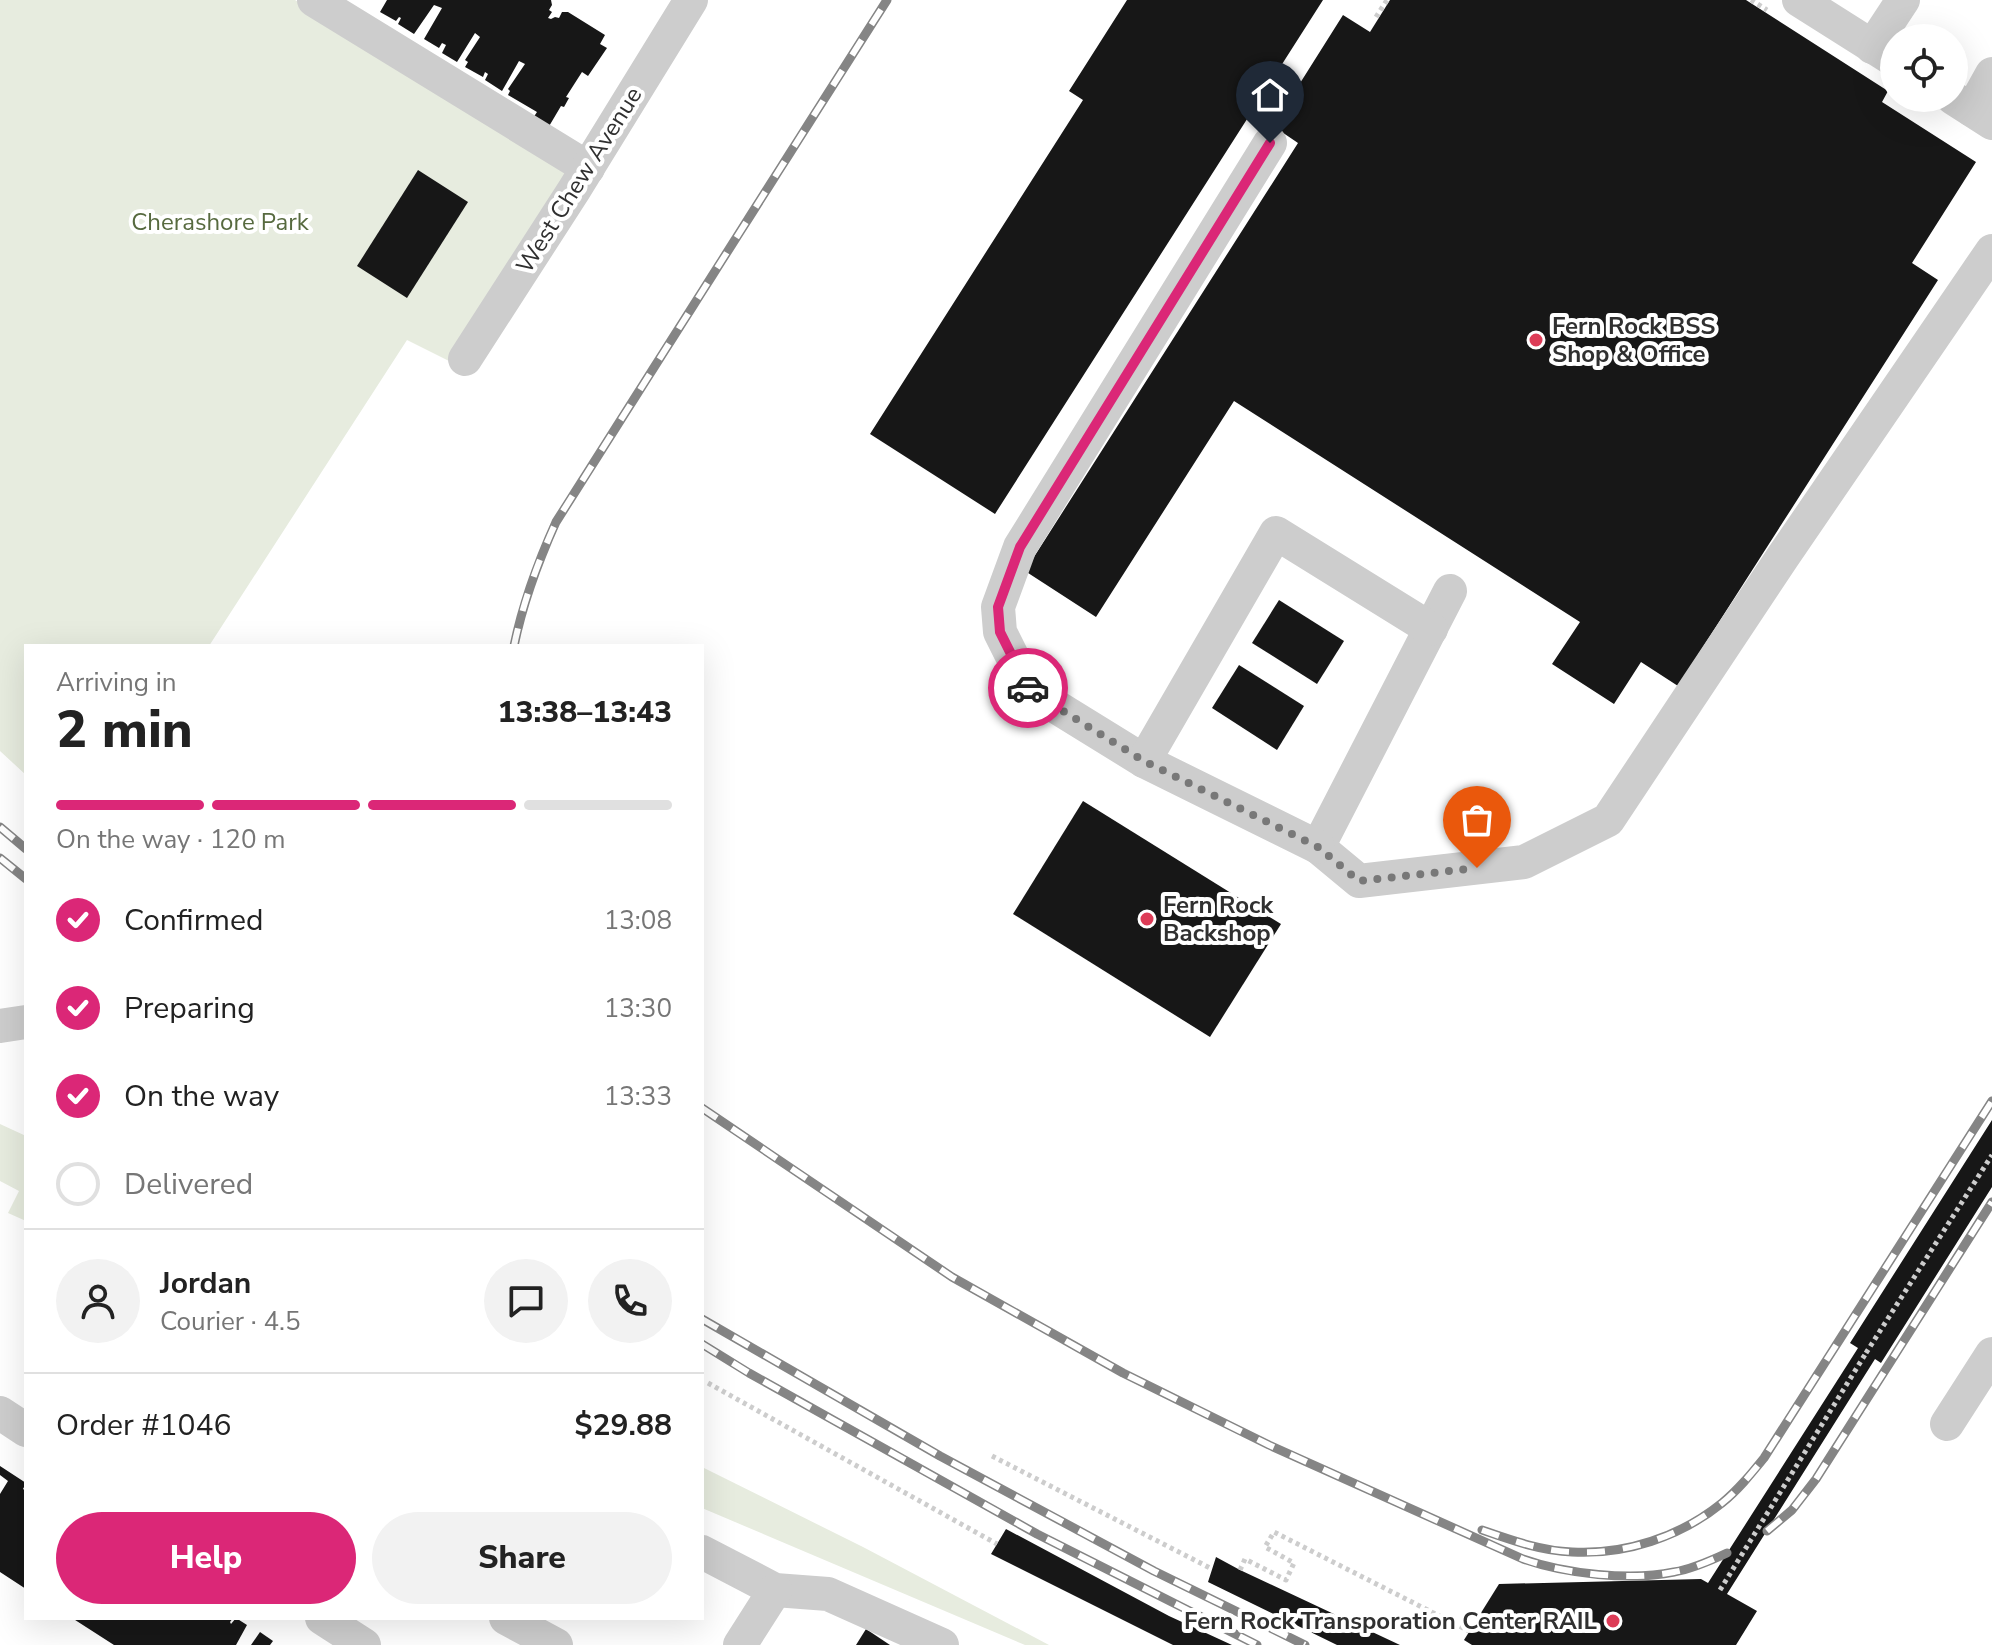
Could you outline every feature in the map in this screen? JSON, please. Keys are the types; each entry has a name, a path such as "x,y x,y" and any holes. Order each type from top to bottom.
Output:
{"street":[{"path":"314,0 588,168"},
{"path":"1894,24 1903,0"},
{"path":"1807,2 1880,52"},
{"name":"West Chew Avenue","path":"465,359 588,168 682,3"},
{"path":"1972,110 1992,74"},
{"path":"1270,143 1020,547 998,607 1000,632 1029,690 1144,761 1318,847 1359,881 1524,862 1608,820 1992,251"},
{"path":"1144,761 1276,533 1431,629"},
{"path":"1318,847 1450,591"},
{"path":"0,1026 24,1022"},
{"path":"1947,1424 1992,1354"},
{"path":"0,1413 24,1429"},
{"path":"704,1553 775,1590 828,1594 942,1645"},
{"path":"740,1645 775,1590"},
{"path":"325,1620 364,1645"},
{"path":"510,1620 556,1645"}],"path":[{"path":"1376,17 1387,0"},
{"path":"1720,1590 1992,1155"},
{"path":"708,1383 997,1544"},
{"path":"992,1456 1212,1569"},
{"path":"1240,1570 1245,1559 1286,1580 1294,1563 1265,1547 1274,1532 1469,1631"}],"green space":[{"name":"Cherashore Park","path":"0,0 295,0 572,169 455,364 407,340 210,644 24,644 24,773 0,751"},
{"path":"0,1124 24,1135 24,1220 8,1213 19,1191 0,1181"},
{"path":"704,1468 1049,1645 1025,1645 704,1509"}],"building":[{"path":"387,0 551,0 549,10 552,12 548,18 559,18 562,12 568,12 605,35 600,44 607,48 588,76 582,72 566,97 569,98 564,107 561,106 548,128 533,118 537,112 508,95 508,89 525,64 519,61 502,91 485,80 488,74 485,72 483,77 465,67 468,62 465,60 480,37 475,33 457,62 442,53 446,45 442,43 439,48 424,39 442,8 434,5 414,34 398,24 401,18 396,21 380,12"},
{"path":"1127,0 1323,0 995,514 870,434 1083,100 1069,91"},
{"name":"Fern Rock BSS Shop & Office","path":"1390,0 1746,0 1880,86 1880,112 1898,112 1976,162 1912,263 1938,280 1678,686 1641,662 1614,704 1552,664 1580,622 1234,401 1096,617 1025,571 1298,143 1273,126 1343,15 1370,32"},
{"path":"418,170 468,202 407,298 357,266"},
{"path":"1279,600 1344,641 1317,684 1252,643"},
{"path":"1239,665 1304,706 1277,750 1212,708"},
{"name":"Fern Rock Backshop","path":"1083,801 1281,924 1210,1037 1013,914"},
{"path":"1992,1120 1992,1187 1881,1363 1875,1359 1727,1594 1757,1611 1736,1645 1472,1645 1464,1640 1499,1584 1701,1579 1708,1583 1858,1348 1850,1343"},
{"path":"0,1466 24,1482 24,1588 0,1572 0,1494 8,1481 0,1475"},
{"path":"1006,1529 1169,1616 1232,1645 1173,1645 991,1554"},
{"path":"1216,1557 1400,1645 1337,1645 1208,1582"},
{"path":"75,1620 232,1620 231,1624 239,1620 247,1625 236,1645 114,1645"},
{"path":"866,1629 890,1645 856,1645"},
{"path":"260,1632 273,1641 270,1645 251,1645"}],"railway":[{"path":"514,644 532,582 556,522 887,0"},
{"path":"0,827 24,847"},
{"path":"0,858 24,877"},
{"path":"1482,1530 1549,1550 1612,1550 1632,1547 1670,1534 1722,1503 1764,1458 1992,1101"},
{"path":"704,1109 952,1277 1123,1373 1269,1445 1523,1559 1578,1572 1638,1576 1681,1571 1727,1553"},
{"path":"1767,1531 1792,1510 1816,1479 1992,1202"},
{"path":"704,1320 940,1456 1154,1571 1305,1645"},
{"path":"704,1345 1037,1534 1257,1645"}],"way so far":[{"path":"1028,688 1144,761 1318,847 1359,881 1477,868"}],"place":[{"name":"Fern Rock BSS Shop & Office","path":"1536,340"},
{"name":"Fern Rock Backshop","path":"1147,919"},
{"name":"Fern Rock Transporation Center RAIL","path":"1613,1621"}],"route":[{"path":"1028,688 1000,632 998,607 1020,547 1270,143"}]}
